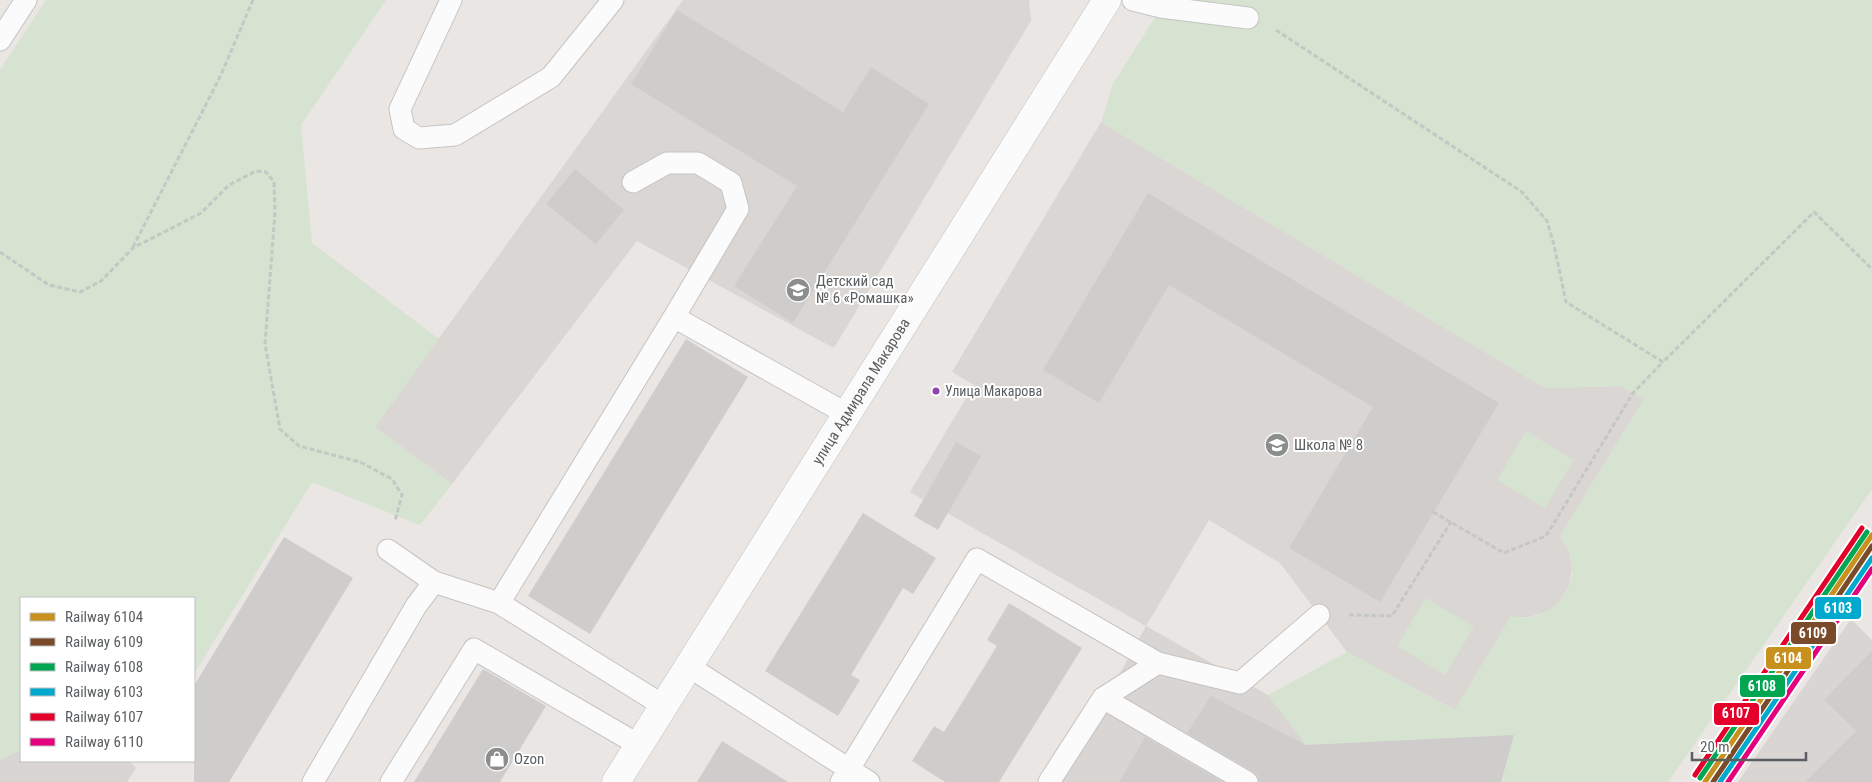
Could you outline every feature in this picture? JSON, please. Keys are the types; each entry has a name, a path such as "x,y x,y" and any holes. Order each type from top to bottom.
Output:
{"main road":[{"name":"улица Адмирала Макарова","path":"616,782 1107,0"}],"lane":[{"path":"0,40 26,0"},
{"path":"451,0 400,109 404,129 419,138 455,135 551,77 613,0"},
{"path":"1133,0 1161,8 1248,18"},
{"path":"498,602 674,317 738,209 731,183 698,163 667,163 633,182"},
{"path":"674,317 847,414"},
{"path":"388,550 434,582 498,602 664,706"},
{"path":"845,776 978,559 1158,664 1240,683 1319,615"},
{"path":"313,782 416,606 434,582"},
{"path":"391,782 474,649 639,745"},
{"path":"1049,782 1103,698 1158,664"},
{"path":"688,666 845,776 869,782"},
{"path":"1103,698 1247,782"}],"path":[{"path":"0,252 49,284 80,292 101,281 133,248 220,78 253,0"},
{"path":"1248,18 1274,28 1522,192 1546,222 1554,245 1566,302 1663,362"},
{"path":"133,248 201,213 229,185 256,171 266,172 274,182 275,212 265,344 280,429 299,446 360,462 392,479 402,495 388,550"},
{"path":"1433,512 1504,553 1546,536 1633,393 1814,212 1871,266"},
{"path":"1319,615 1392,616 1451,522"}],"shaded area":[{"name":"Детский сад № 6 «Ромашка»","path":"683,0 1029,0 1031,21 834,348 637,241 452,484 375,427"},
{"name":"Школа № 8","path":"1101,122 1545,388 1621,386 1644,399 1560,536 1569,551 1572,568 1569,586 1560,602 1546,612 1529,617 1511,617 1455,710 1347,652 1280,563 1209,520 1146,626 910,492 974,385 952,372"},
{"path":"1851,619 1872,640 1872,782 1738,782"},
{"path":"1146,626 1268,695 1306,745 1514,735 1501,782 1060,782"},
{"path":"20,750 20,762 130,762 136,768 127,782 0,782 0,760"}],"green space":[{"path":"46,0 386,0 301,125 312,243 439,339 375,427 452,484 420,525 312,482 195,672 195,597 20,597 20,750 0,760 0,70"},
{"path":"1166,0 1872,0 1872,489 1668,782 1501,782 1514,735 1306,745 1268,695 1347,652 1455,710 1511,616 1531,617 1539,615 1554,606 1566,593 1571,577 1572,564 1560,536 1644,399 1621,386 1545,388 1101,122 1113,84"},
{"path":"1526,431 1574,460 1545,508 1497,480"},
{"path":"1426,598 1474,627 1445,675 1397,646"}],"building":[{"path":"677,10 843,112 871,67 929,104 793,323 734,286 797,186 631,84"},
{"path":"575,169 624,210 596,244 546,204"},
{"path":"1148,193 1499,403 1380,602 1289,548 1373,407 1169,285 1099,403 1043,370"},
{"path":"686,339 748,377 590,634 528,596"},
{"path":"956,442 981,456 938,530 914,516"},
{"path":"863,513 936,558 913,594 903,588 851,675 860,680 838,716 765,671"},
{"path":"284,537 353,578 229,782 194,782 195,684"},
{"path":"1009,603 1082,648 999,782 945,782 912,761 934,726 944,732 997,646 987,640"},
{"path":"1872,651 1872,782 1805,782 1856,731 1824,700"},
{"path":"483,669 546,706 500,782 414,782"},
{"path":"1211,696 1306,745 1514,735 1501,782 1259,782 1258,775 1253,771 1187,733"},
{"path":"1145,737 1174,754 1222,782 1119,782"},
{"path":"722,741 788,782 697,782"}],"rail line":[{"name":"6107","path":"1695,775 1862,528"},
{"name":"6108","path":"1700,778 1867,532"},
{"name":"6104","path":"1705,782 1872,535"},
{"name":"6109","path":"1713,782 1872,546"},
{"name":"6103","path":"1720,782 1872,558"},
{"name":"6110","path":"1728,782 1872,569"}],"place":[{"name":"Детский сад № 6 «Ромашка»","path":"798,290"},
{"name":"Улица Макарова","path":"936,391"},
{"name":"Школа № 8","path":"1277,445"},
{"name":"Ozon","path":"497,759"}]}
